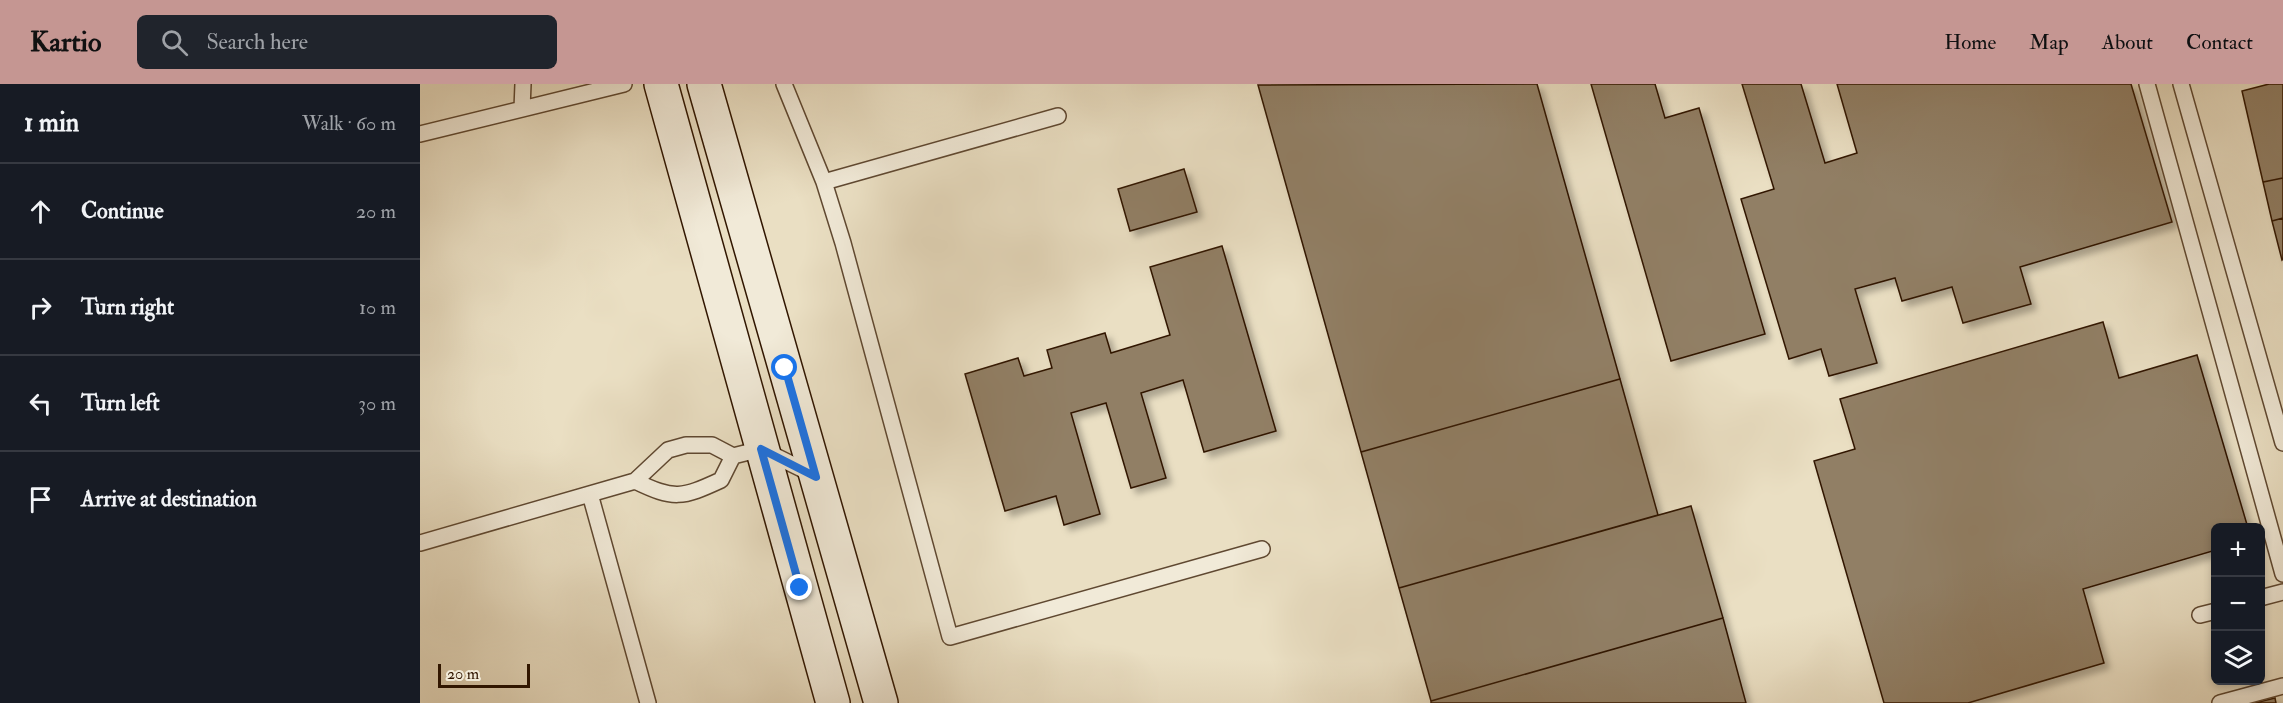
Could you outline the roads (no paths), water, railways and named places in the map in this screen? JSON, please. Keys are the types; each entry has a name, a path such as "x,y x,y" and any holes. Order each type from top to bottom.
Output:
{"street":[{"path":"661,84 747,453 832,703"},
{"path":"704,84 881,703"}],"lane":[{"path":"522,109 523,84"},
{"path":"420,134 624,84"},
{"path":"784,84 824,182 846,254 950,637 1262,549"},
{"path":"2147,84 2283,574"},
{"path":"2181,84 2283,443"},
{"path":"824,182 1058,116"},
{"path":"420,543 635,481 668,450 686,445 712,445 747,453 816,477"},
{"path":"635,481 662,494 680,496 721,480 747,453"},
{"path":"590,494 648,703"},
{"path":"2265,597 2283,592"},
{"path":"2200,615 2211,612"},
{"path":"2220,703 2283,686"}]}
